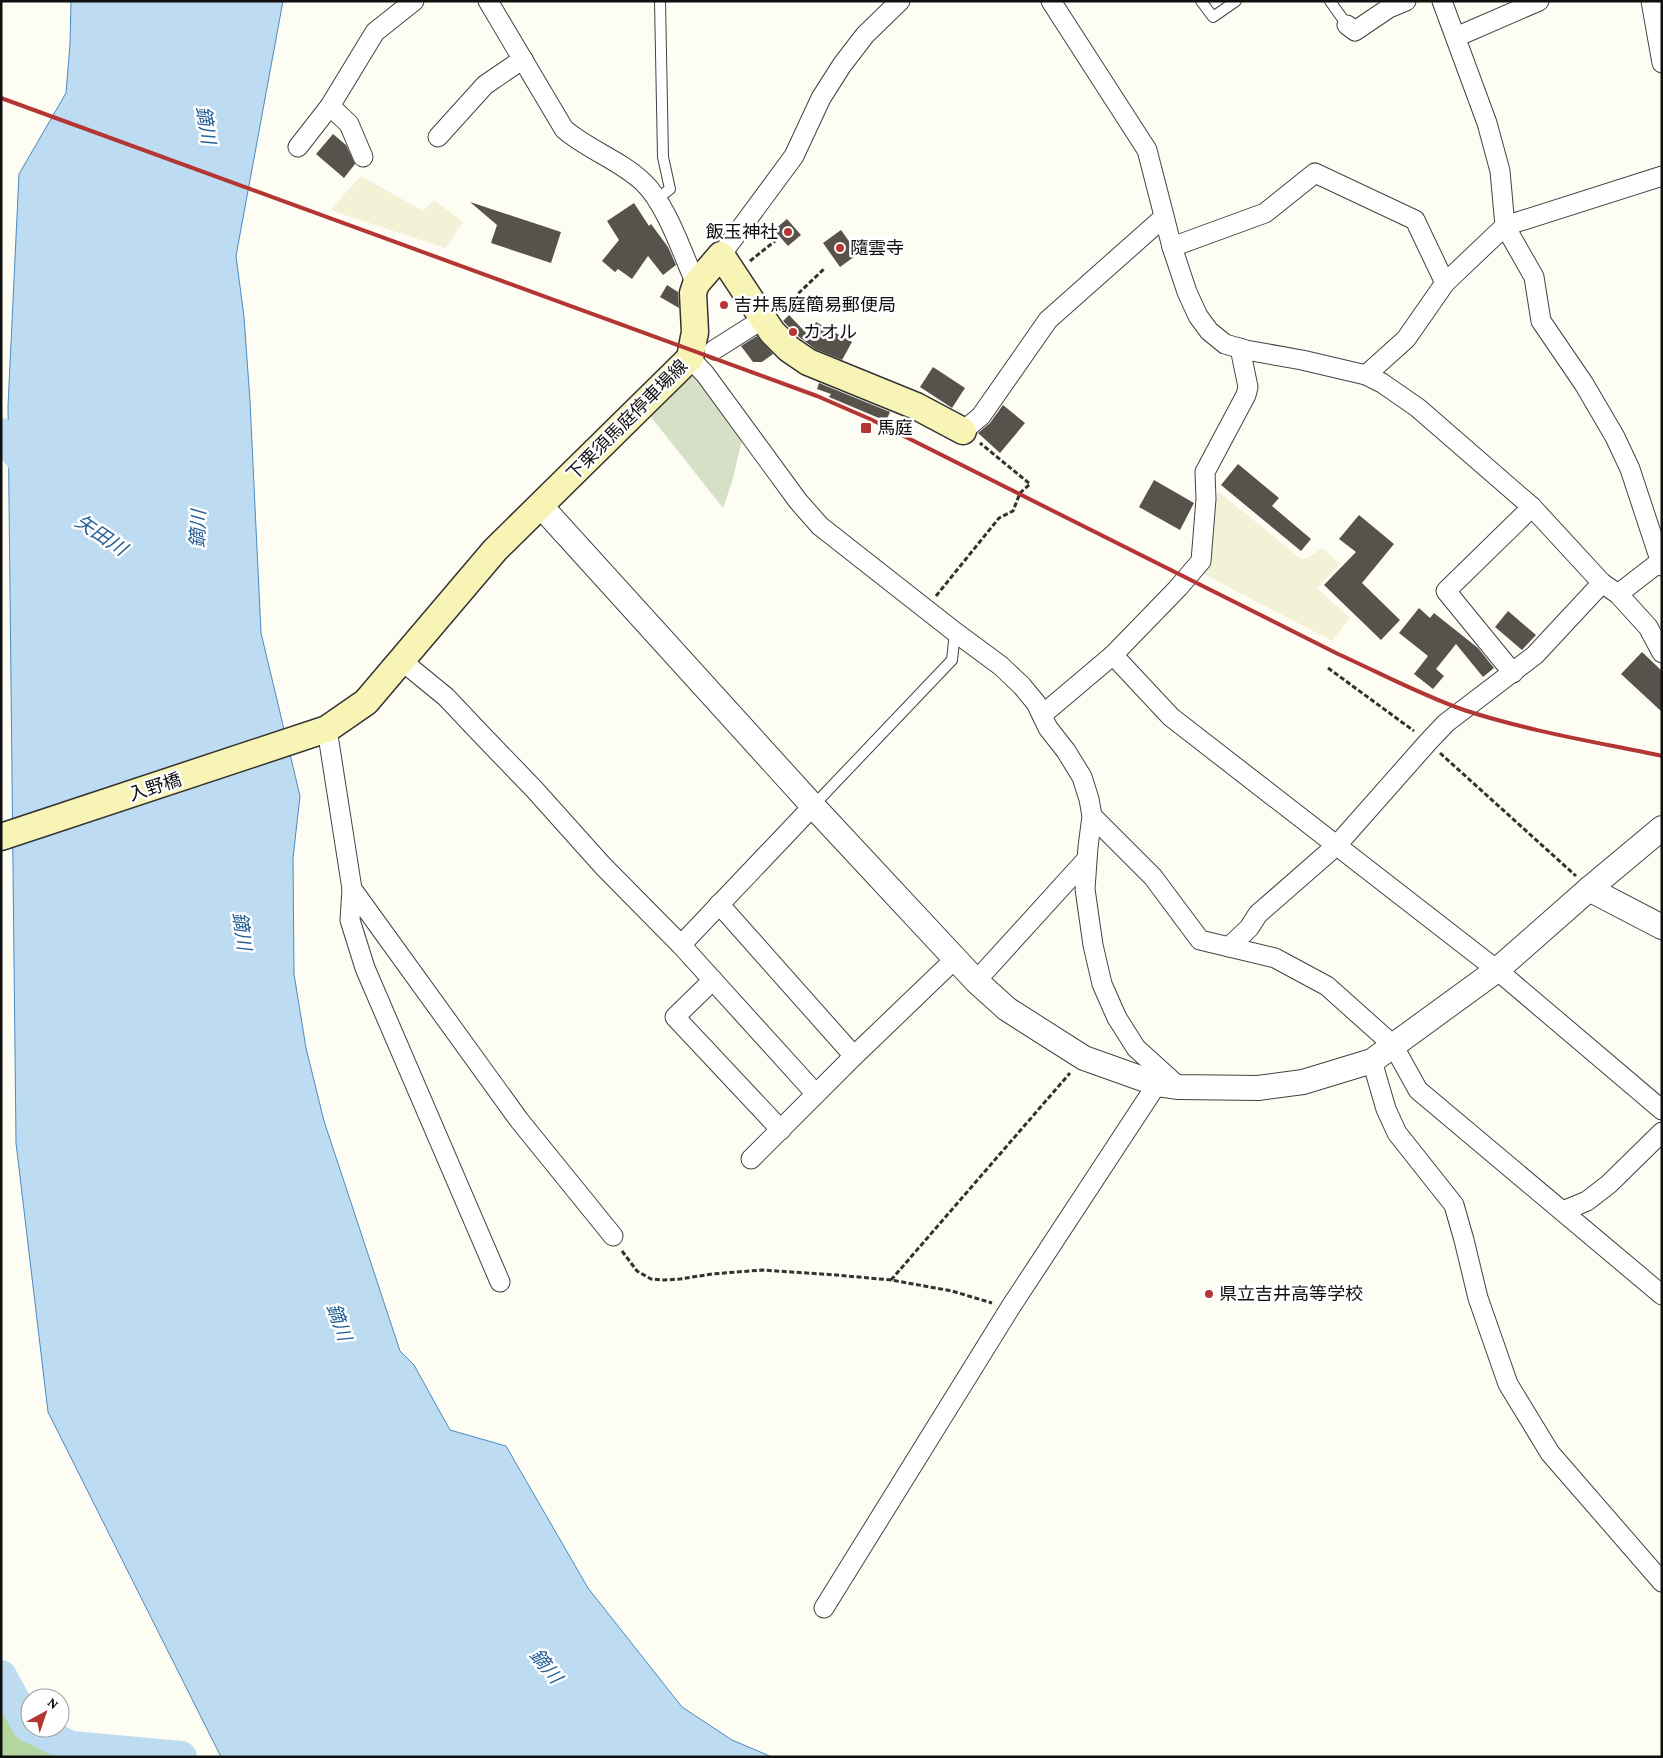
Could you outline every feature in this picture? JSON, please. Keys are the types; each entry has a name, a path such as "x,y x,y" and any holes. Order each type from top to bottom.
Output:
{"main road":[{"path":"696,284 728,264 764,321 790,350 808,362 916,406 963,431"},
{"name":"下栗須馬庭停車場線","path":"318,733 366,702 495,550 540,504 702,354 695,332 693,293 696,284"},
{"name":"入野橋","path":"1,838 318,733"}],"street":[{"path":"298,147 330,106 375,32 414,1"},
{"path":"488,1 564,129 574,138 624,167 644,182 660,203 696,284"},
{"path":"728,264 794,156 821,98 842,64 865,35 900,1"},
{"path":"1051,1 1147,150 1172,247 1187,292 1198,316 1209,331 1226,344 1240,348 1366,375 1382,383 1418,408 1532,508 1602,583 1618,594 1648,627 1662,653"},
{"path":"1347,25 1355,31 1389,8 1406,1"},
{"path":"1442,1 1487,123 1500,171 1506,226 1534,277 1541,321 1584,384 1630,469 1661,562 1618,594"},
{"path":"1456,37 1539,1"},
{"path":"1651,1 1662,63"},
{"path":"438,137 485,85 523,59"},
{"path":"330,106 349,124 363,157"},
{"path":"1172,247 1265,213 1315,173 1415,220 1445,283"},
{"path":"1366,375 1406,339 1445,283 1506,226 1662,176"},
{"path":"963,431 981,416 1048,320 1164,217"},
{"path":"764,321 702,354 705,374 798,501 820,526 955,632 1002,666 1036,702 1048,728 1066,751 1082,778 1092,816 1086,860 1085,889 1088,916 1102,984 1117,1018 1136,1048 1168,1086"},
{"path":"1042,716 1113,654 1178,588 1201,561 1206,499 1205,472 1246,395 1248,387 1240,348"},
{"path":"540,504 813,806 976,981 1007,1009 1084,1058 1168,1086 1258,1088 1303,1082 1372,1062 1497,970 1662,828"},
{"path":"1513,673 1446,591 1532,508"},
{"path":"1229,947 1249,928 1258,914 1337,845 1446,723 1535,655 1602,583"},
{"path":"1113,654 1171,717 1497,970 1662,1110"},
{"path":"402,661 446,698 534,789 603,866 681,945 816,1094"},
{"path":"318,733 352,889 350,920 365,968 500,1282"},
{"path":"681,945 813,806"},
{"path":"1092,816 1153,876 1200,940 1274,958 1327,986 1393,1045 1418,1090 1662,1295"},
{"path":"976,981 1086,860"},
{"path":"352,889 519,1120 613,1236"},
{"path":"1589,889 1662,927"},
{"path":"719,904 854,1056"},
{"path":"751,1159 954,959"},
{"path":"713,980 675,1017 782,1130"},
{"path":"1372,1062 1386,1109 1397,1133 1454,1205 1478,1298 1508,1384 1550,1453 1662,1582"},
{"path":"824,1608 1010,1308 1168,1086"},
{"path":"1563,1211 1588,1201 1602,1190 1629,1166 1662,1132"}],"lane":[{"path":"657,199 670,189 663,157 660,1"},
{"path":"1201,1 1213,17 1236,1"},
{"path":"1330,1 1347,25"},
{"path":"813,806 952,660 955,632"}],"path":[{"path":"728,264 775,242"},
{"path":"764,321 771,319 825,268"},
{"path":"926,608 999,518 1013,511 1020,493 1030,484 963,431"},
{"path":"1328,668 1428,742 1589,889"},
{"path":"891,1280 1084,1058"},
{"path":"613,1236 637,1271 651,1279 672,1280 712,1274 762,1270 891,1280 952,1291 1010,1308"}],"green space":[{"path":"361,176 423,211 434,200 463,222 445,248 330,210"},
{"path":"692,373 703,377 742,440 732,482 723,508 647,412"},
{"path":"1218,491 1301,559 1308,558 1322,548 1340,564 1317,588 1350,618 1332,641 1200,572 1205,561"},
{"path":"1,1699 20,1728 20,1738 32,1738 56,1757 1,1757"}],"water":[{"name":"鏑川","path":"71,1 283,1 236,256 244,317 250,401 261,633 300,796 293,858 294,974 306,1048 324,1121 400,1351 414,1365 450,1430 506,1446 588,1588 682,1707 732,1740 772,1757 221,1757 48,1412 16,1143 8,406 19,174 66,93"}],"building":[{"path":"333,134 346,145 355,164 344,178 316,154"},
{"path":"470,202 561,232 551,263 491,243 497,225"},
{"path":"634,203 649,226 651,224 668,247 676,265 663,275 648,256 632,279 618,269 615,272 602,261 619,240 607,221"},
{"name":"飯玉神社","path":"787,219 801,235 788,246 774,230"},
{"name":"隨雲寺","path":"841,230 858,254 840,267 823,243"},
{"path":"667,285 678,292 679,308 660,297"},
{"path":"789,315 809,336 816,322 852,342 842,360 815,349 799,337 783,321"},
{"path":"757,336 773,354 762,362 753,362 741,346"},
{"path":"933,367 965,388 952,408 920,387"},
{"path":"819,383 890,412 886,421 829,397 831,394 817,389"},
{"path":"1003,405 1025,423 1000,453 978,433 990,423"},
{"path":"1238,464 1279,498 1272,506 1311,539 1301,551 1221,485"},
{"path":"1154,480 1194,503 1180,530 1139,507"},
{"path":"1359,515 1394,544 1362,583 1400,620 1381,640 1324,585 1356,552 1339,539"},
{"path":"1419,608 1430,618 1434,613 1478,648 1494,668 1483,677 1456,644 1436,669 1444,676 1433,689 1414,674 1428,656 1399,633"},
{"path":"1508,611 1536,635 1522,650 1495,627"},
{"path":"1642,652 1662,671 1662,712 1621,674"}],"waterway":[{"name":"矢田川","path":"1,434 37,476"},
{"path":"1,1676 20,1711"},
{"path":"53,1738 71,1747 181,1757"}],"railway":[{"path":"1,98 817,396 870,419 1338,654 1448,704 1537,730 1662,756"}],"place":[{"name":"飯玉神社","path":"788,232"},
{"name":"隨雲寺","path":"840,248"},
{"name":"吉井馬庭簡易郵便局","path":"724,305"},
{"name":"カオル","path":"793,332"},
{"name":"馬庭","path":"866,428"},
{"name":"県立吉井高等学校","path":"1209,1294"}]}
